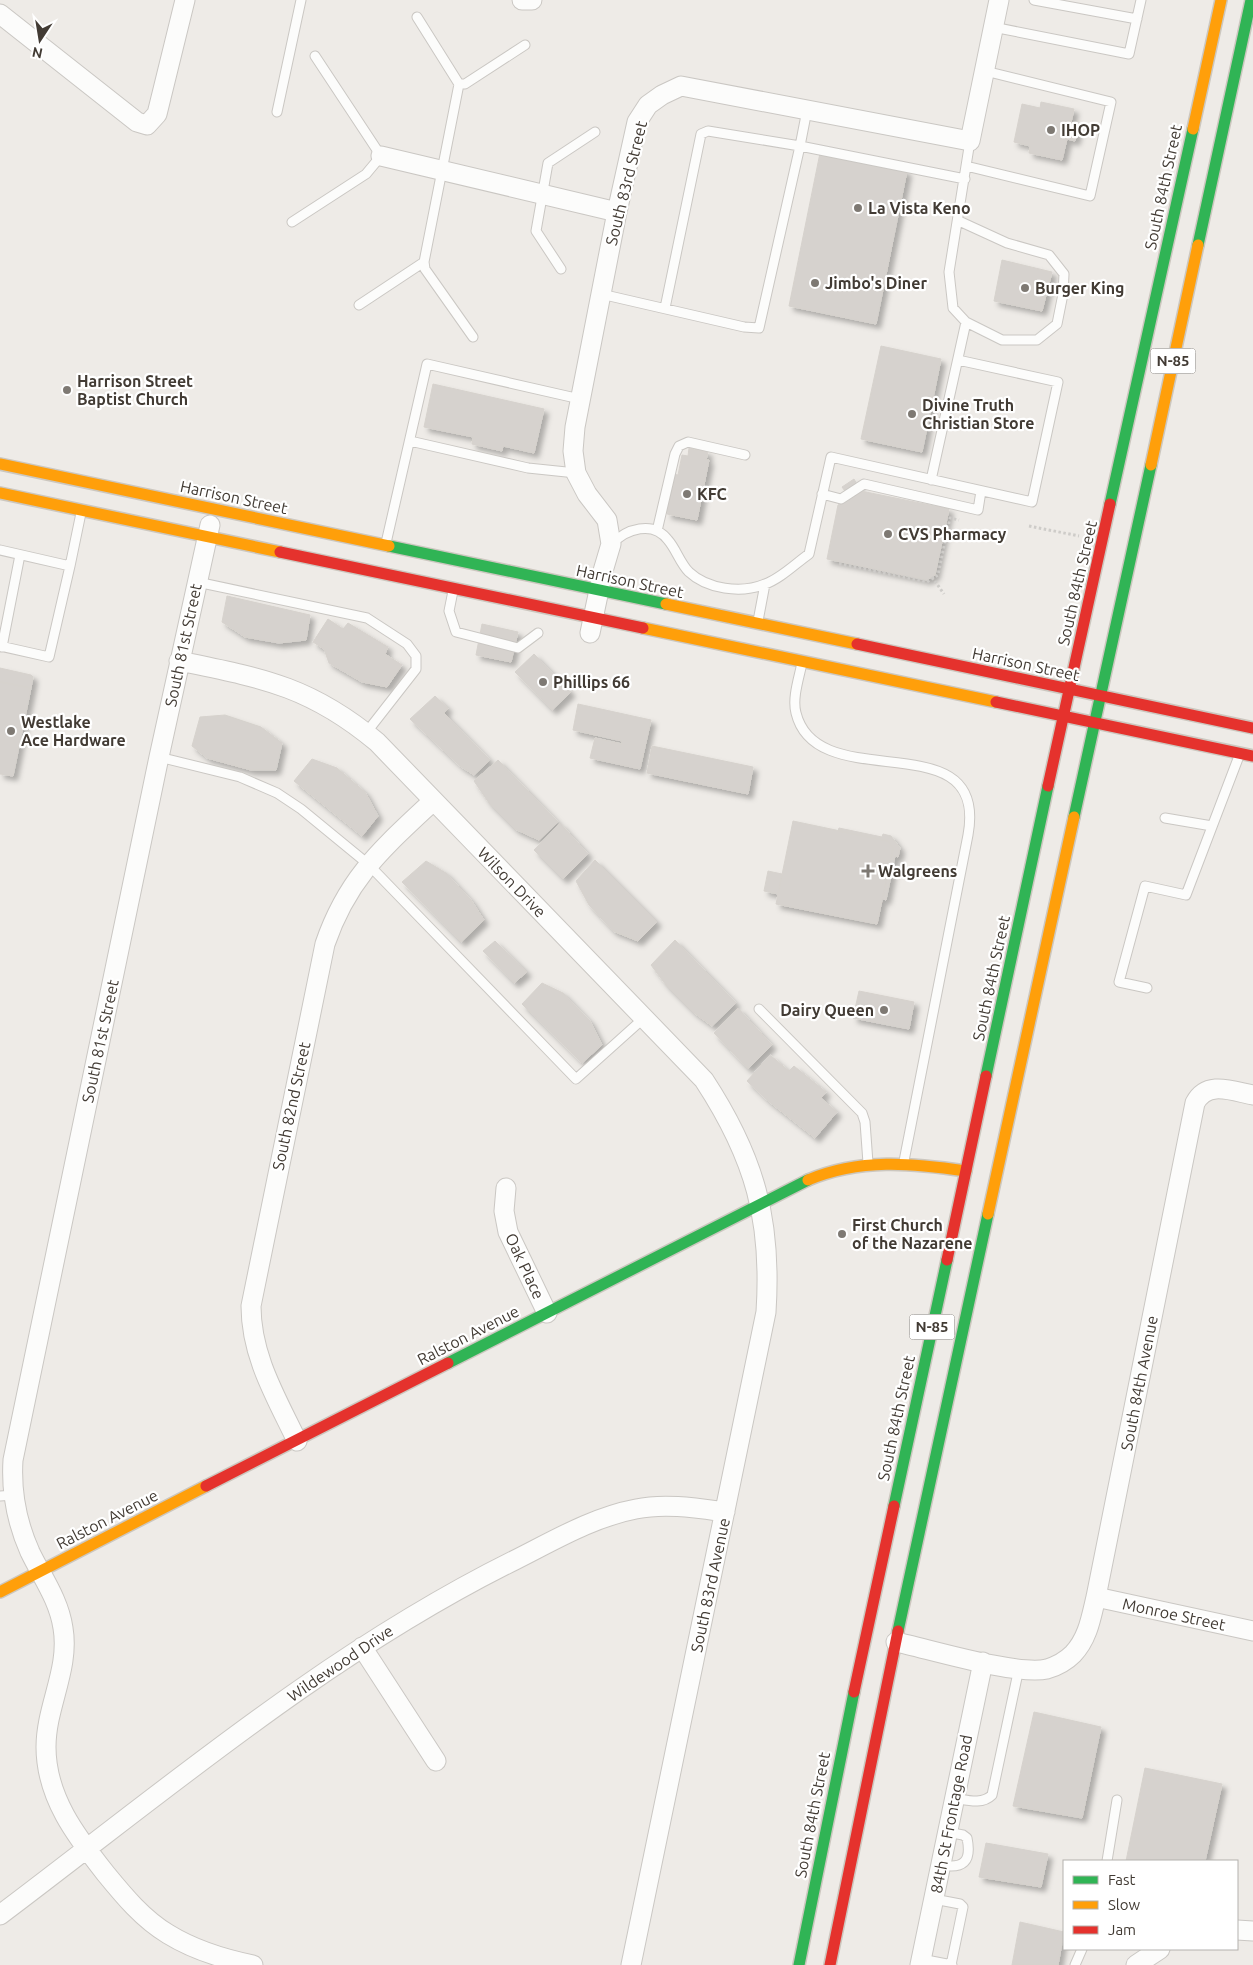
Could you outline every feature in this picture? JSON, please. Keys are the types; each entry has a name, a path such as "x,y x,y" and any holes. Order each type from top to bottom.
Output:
{"main road":[{"name":"South 84th Street","path":"799,1965 834,1788 1069,689 1221,0"},
{"name":"N-85","path":"830,1965 896,1642 1251,0"},
{"name":"Harrison Street","path":"0,464 1253,728"},
{"path":"0,493 453,588 592,625 802,662 1253,756"},
{"name":"Ralston Avenue","path":"0,1592 812,1178 837,1170 904,1163 966,1170"},
{"path":"966,1170 971,1174 976,1187"},
{"path":"957,1298 955,1313 959,1351"}],"street":[{"path":"0,14 137,122 147,125 157,114 185,0"},
{"path":"522,0 532,0"},
{"path":"970,141 999,0"},
{"name":"South 83rd Street","path":"612,544 606,520 587,494 576,473 573,451 580,399 617,212 637,122 648,105 662,95 681,86 970,141"},
{"path":"381,156 617,212"},
{"name":"South 81st Street","path":"214,509 159,757 7,1495 59,1613 63,1628 64,1654 47,1726 48,1768 60,1808 87,1850 126,1898 153,1924 200,1950 253,1965"},
{"path":"592,625 606,557 612,544"},
{"name":"Wilson Drive","path":"180,661 282,684 333,709 366,733 406,770 433,801 704,1080 724,1110 748,1160 756,1181 760,1203"},
{"name":"South 82nd Street","path":"297,1441 259,1362 251,1322 253,1287 325,944 334,918 348,890 368,864 433,801"},
{"name":"South 84th Avenue","path":"1019,1668 1046,1669 1059,1665 1072,1655 1086,1635 1096,1597 1195,1103 1210,1088 1221,1088 1253,1095"},
{"name":"Oak Place","path":"506,1188 504,1211 508,1232 547,1313"},
{"name":"South 83rd Avenue","path":"631,1965 766,1312 766,1238 760,1203"},
{"name":"Wildewood Drive","path":"0,1915 280,1704 362,1647 424,1608 489,1573 612,1515 636,1508 662,1506 725,1512"},
{"name":"Monroe Street","path":"1096,1597 1253,1631"},
{"path":"896,1642 983,1662 1019,1668"},
{"path":"362,1647 436,1761"},
{"name":"84th St Frontage Road","path":"920,1962 983,1662"},
{"path":"1238,1930 1253,1931"},
{"path":"1136,1965 1158,1950"}],"lane":[{"path":"277,112 301,0"},
{"path":"1034,0 1137,19"},
{"path":"994,27 1129,54 1141,0"},
{"path":"417,17 459,84 424,262 425,269 473,337"},
{"path":"459,84 465,84 525,45"},
{"path":"292,222 366,174 381,156 315,56"},
{"path":"966,166 1090,196 1111,102 985,71"},
{"path":"602,294 744,327 759,328 808,110"},
{"path":"665,308 701,134 708,131 800,146 965,179"},
{"path":"561,269 536,231 548,163 595,132"},
{"path":"959,220 1007,243 1049,255 1064,274 1064,294 1057,324 1037,340 1002,340 966,322 953,308 950,272 970,141"},
{"path":"360,305 424,262"},
{"path":"931,480 966,322"},
{"path":"612,544 619,536 636,528 657,531 668,540 687,570 704,582 727,588 765,584 809,554 831,457 1032,502 1058,382 958,360"},
{"path":"385,546 427,364 580,399"},
{"path":"410,441 528,468 576,473"},
{"path":"657,531 675,454 679,446 688,442 745,455"},
{"path":"822,494 841,499 864,484 978,510 981,491"},
{"path":"20,555 1,646 49,657 82,510"},
{"path":"0,550 70,566"},
{"path":"197,582 367,618 406,644 416,656 416,669 366,733"},
{"path":"757,624 765,584"},
{"path":"453,588 449,611 456,632 518,648 538,633"},
{"path":"802,662 795,697 795,711 800,723 812,740 829,752 930,767 946,773 958,785 969,804 968,835 904,1163"},
{"path":"1147,988 1119,982 1145,886 1186,894 1240,753"},
{"path":"159,757 240,777 277,793 301,809 368,864 576,1079 644,1018"},
{"path":"1165,818 1212,826"},
{"path":"759,1009 862,1113 865,1122 868,1166"},
{"path":"954,1798 975,1801 987,1800 992,1795 1019,1668"},
{"path":"1107,1860 1117,1800"},
{"path":"920,1962 951,1965 963,1907 960,1904 934,1899"},
{"path":"1076,1965 1082,1950"}],"path":[{"path":"838,564 928,582 938,575 950,518 965,521"},
{"path":"1029,526 1079,536"},
{"path":"933,578 944,594"}],"building":[{"path":"1041,102 1074,109 1070,127 1078,129 1075,141 1067,139 1062,160 1029,153 1030,146 1014,142 1022,104 1040,108"},
{"path":"820,153 907,171 876,324 789,306"},
{"path":"1002,260 1052,272 1042,311 994,301"},
{"path":"881,346 941,359 922,452 861,439"},
{"path":"433,384 544,409 534,453 503,446 502,451 472,444 473,437 424,427"},
{"path":"689,448 708,452 706,460 709,460 697,520 667,514 673,474 678,475 682,455 688,456"},
{"path":"854,479 861,491 850,498 842,487"},
{"name":"CVS Pharmacy","path":"861,491 949,509 935,575 927,580 827,559 838,505"},
{"path":"227,596 310,615 306,640 279,643 245,637 222,622"},
{"path":"328,619 343,629 348,623 388,647 385,654 402,665 387,687 362,682 329,663 324,649 313,642"},
{"path":"482,624 518,632 511,662 476,655"},
{"name":"Phillips 66","path":"534,654 571,692 552,710 515,672"},
{"path":"0,668 31,675 33,677 31,688 0,682"},
{"name":"Westlake Ace Hardware","path":"0,682 31,688 13,776 0,774"},
{"path":"435,696 448,708 444,713 490,760 474,775 460,766 410,719"},
{"path":"578,704 651,720 640,769 590,758 595,738 622,744 622,741 573,730"},
{"path":"225,715 261,727 282,743 276,770 251,770 207,758 192,746 200,717"},
{"path":"652,746 753,767 748,794 647,773"},
{"path":"312,759 337,768 365,792 378,816 362,836 294,781"},
{"path":"498,760 558,822 539,840 515,829 489,803 474,781"},
{"name":"Walgreens","path":"793,821 888,841 893,848 877,924 776,904"},
{"path":"560,823 588,854 563,879 534,850"},
{"path":"839,828 882,837 883,834 891,836 900,848 898,857 895,856 886,900 883,899 893,848 888,841 838,831"},
{"path":"595,860 657,922 638,941 613,931 589,905 576,881"},
{"path":"426,861 446,873 471,900 484,920 461,942 402,882"},
{"path":"768,871 782,874 778,894 764,891"},
{"path":"675,940 736,1003 712,1026 693,1012 666,985 651,965"},
{"path":"495,941 527,972 514,983 483,951"},
{"path":"542,983 563,993 590,1021 602,1045 582,1063 522,1004"},
{"name":"Dairy Queen","path":"859,991 914,1002 909,1029 853,1018"},
{"path":"738,1008 772,1045 748,1069 714,1033"},
{"path":"770,1055 789,1071 794,1066 826,1092 821,1098 837,1112 815,1138 767,1100 747,1081"},
{"path":"1034,1712 1101,1727 1082,1818 1013,1806"},
{"path":"1145,1768 1222,1784 1205,1860 1126,1860"},
{"path":"986,1843 1048,1854 1041,1887 979,1877"},
{"path":"1020,1922 1063,1932 1058,1965 1012,1965"}],"traffic: fast":[{"path":"1198,245 1251,0"},
{"path":"1110,504 1193,129"},
{"path":"1074,817 1151,465"},
{"path":"389,546 666,604"},
{"path":"986,1076 1048,786"},
{"path":"448,1363 808,1180"},
{"path":"898,1631 988,1214"},
{"path":"894,1506 947,1260"},
{"path":"799,1965 854,1692"}],"traffic: slow":[{"path":"1193,129 1221,0"},
{"path":"1151,465 1198,245"},
{"path":"0,464 389,546"},
{"path":"0,493 280,552"},
{"path":"666,604 857,644"},
{"path":"643,628 996,702"},
{"path":"988,1214 1074,817"},
{"path":"808,1180 847,1168 867,1165 926,1166 966,1171"},
{"path":"0,1592 206,1486"}],"traffic: jam":[{"path":"1048,786 1110,504"},
{"path":"280,552 643,628"},
{"path":"857,644 1253,728"},
{"path":"996,702 1253,756"},
{"path":"947,1260 986,1076"},
{"path":"206,1486 448,1363"},
{"path":"854,1692 894,1506"},
{"path":"830,1965 898,1631"}],"place":[{"name":"IHOP","path":"1051,130"},
{"name":"La Vista Keno","path":"858,208"},
{"name":"Jimbo's Diner","path":"815,283"},
{"name":"Burger King","path":"1025,288"},
{"name":"Harrison Street Baptist Church","path":"67,390"},
{"name":"Divine Truth Christian Store","path":"912,414"},
{"name":"KFC","path":"687,494"},
{"name":"CVS Pharmacy","path":"888,534"},
{"name":"Phillips 66","path":"543,682"},
{"name":"Westlake Ace Hardware","path":"11,731"},
{"name":"Walgreens","path":"868,871"},
{"name":"Dairy Queen","path":"884,1010"},
{"name":"First Church of the Nazarene","path":"842,1234"}]}
